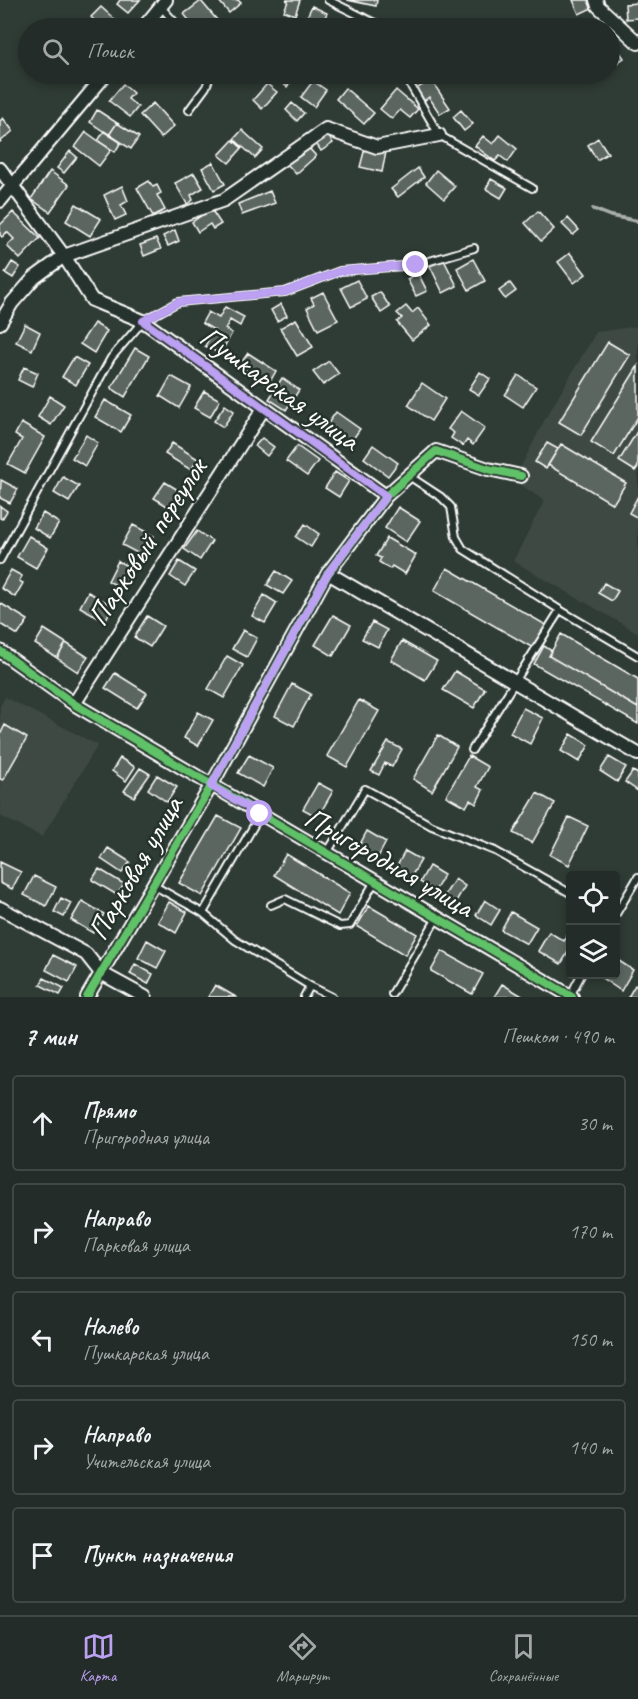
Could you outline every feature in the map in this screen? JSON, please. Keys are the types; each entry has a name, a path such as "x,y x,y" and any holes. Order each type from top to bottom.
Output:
{"street":[{"path":"596,0 598,6 611,18"},
{"path":"149,18 159,2"},
{"path":"620,26 638,42"},
{"path":"0,201 98,84"},
{"path":"0,324 12,303 34,278 64,256 224,200 326,129 377,147 439,135"},
{"name":"Пушкарская улица","path":"0,169 64,256 92,300 143,321 386,496"},
{"name":"Парковый переулок","path":"74,704 264,408"},
{"name":"Парковая улица","path":"87,997 211,786 328,573 386,496 436,451 488,469 521,476"},
{"path":"328,573 638,754"},
{"name":"Пригородная улица","path":"0,651 74,704 571,996"},
{"path":"0,908 86,954 101,973 145,997"}],"lane":[{"path":"328,0 365,18"},
{"path":"159,2 172,18"},
{"path":"189,110 207,84"},
{"path":"410,84 439,135 532,188"},
{"path":"0,561 111,358 143,321 178,302 285,292 340,271 416,265 474,248"},
{"path":"408,476 441,497 451,507 456,537 463,549 638,656"},
{"path":"472,750 560,610"},
{"path":"326,853 364,789 432,826 495,851 566,891"},
{"path":"203,913 260,814"},
{"path":"620,906 638,877"},
{"path":"271,906 285,899 340,926 350,925 375,881"},
{"path":"153,885 203,913 236,940 332,997"},
{"path":"392,994 437,918"},
{"path":"571,996 580,979"},
{"path":"304,997 310,986"}],"shaded area":[{"path":"638,326 638,633 513,561 544,501 514,480 545,419 596,332"},
{"path":"5,697 98,745 42,837 0,816 0,706"}],"building":[{"path":"120,0 140,0 128,13 117,4"},
{"path":"218,0 238,0 241,3 229,13"},
{"path":"286,0 300,0 295,15 284,11 288,1"},
{"path":"347,0 377,0 376,6"},
{"path":"573,0 588,0 592,8 579,14"},
{"path":"201,1 215,18 187,18 184,14"},
{"path":"638,3 638,18 626,19 625,4"},
{"path":"312,6 327,13 325,18 306,18"},
{"path":"101,7 113,18 92,18"},
{"path":"123,84 133,93 128,99 138,107 130,117 109,101"},
{"path":"267,84 277,92 262,109 253,100"},
{"path":"311,84 317,84 326,90 314,107 301,97"},
{"path":"424,84 434,84 450,108 440,114 429,97 424,101 416,89"},
{"path":"345,88 374,113 364,124 336,99"},
{"path":"396,90 418,109 410,118 400,110 392,119 380,109"},
{"path":"153,103 174,126 161,138 140,115"},
{"path":"292,103 304,113 297,121 286,110"},
{"path":"97,110 117,123 109,135 90,122"},
{"path":"461,110 473,124 464,131 453,117"},
{"path":"3,118 13,131 0,142 0,121"},
{"path":"117,123 139,137 131,149 109,135"},
{"path":"242,130 263,149 255,158 234,139"},
{"path":"104,131 121,142 115,152 98,141"},
{"path":"86,132 111,150 99,166 75,147"},
{"path":"327,134 333,143 321,151 315,142"},
{"path":"500,135 517,149 508,162 500,156 495,161 475,146 483,136 493,144"},
{"path":"598,138 608,153 597,160 588,145"},
{"path":"233,140 242,148 229,163 219,155"},
{"path":"307,146 316,156 296,174 287,164"},
{"path":"365,148 386,152 382,172 360,167"},
{"path":"70,151 77,157 64,173 57,168"},
{"path":"213,162 225,184 214,190 202,168"},
{"path":"418,168 424,177 398,197 391,189"},
{"path":"436,170 455,186 444,199 426,183"},
{"path":"50,171 69,185 50,212 31,199"},
{"path":"194,173 203,188 191,195 193,200 187,204 175,183"},
{"path":"491,179 507,188 501,198 486,189"},
{"path":"149,181 153,187 157,185 161,193 157,195 165,210 153,216 137,188"},
{"path":"122,186 128,201 121,205 126,215 115,220 104,195"},
{"path":"270,191 275,203 242,215 238,204"},
{"path":"76,204 101,219 90,236 66,221"},
{"path":"211,209 221,224 213,229 210,224 198,232 192,222"},
{"path":"538,211 554,229 541,241 525,223"},
{"path":"13,212 40,238 20,259 7,246 14,239 7,232 2,237 0,235 0,225"},
{"path":"568,218 579,230 573,235 562,224"},
{"path":"175,230 179,241 168,246 163,236"},
{"path":"156,239 161,249 144,256 140,245"},
{"path":"570,253 586,274 574,283 558,262"},
{"path":"473,259 485,281 469,290 457,268"},
{"path":"444,260 457,286 443,293 430,266"},
{"path":"12,262 20,267 13,278 5,273"},
{"path":"418,273 427,291 416,296 407,279"},
{"path":"357,280 367,299 351,307 341,288"},
{"path":"510,283 516,291 505,299 499,291"},
{"path":"323,292 338,320 318,330 307,308 314,304 311,298"},
{"path":"380,292 390,307 381,313 371,297"},
{"path":"281,304 287,316 277,321 271,310"},
{"path":"406,306 412,313 418,308 431,325 412,340 397,322 402,318 397,313"},
{"path":"225,307 244,317 240,326 230,320 225,329 232,333 220,354 205,346 214,330 202,323 208,312 219,318"},
{"path":"296,319 313,347 297,356 280,328"},
{"path":"94,323 107,331 94,353 80,344"},
{"path":"25,324 40,332 32,350 16,342"},
{"path":"608,342 630,355 581,435 559,422"},
{"path":"135,348 149,356 125,397 111,388"},
{"path":"248,353 276,371 268,385 239,366"},
{"path":"74,357 88,365 76,385 62,377"},
{"path":"329,361 339,374 323,385 313,372"},
{"path":"638,366 638,417 614,456 591,442"},
{"path":"24,367 38,373 32,387 18,380"},
{"path":"480,372 490,379 479,395 469,389"},
{"path":"518,375 536,387 523,407 505,395"},
{"path":"171,376 191,387 179,408 160,396"},
{"path":"282,378 299,390 286,410 269,399"},
{"path":"422,383 445,399 431,421 408,405"},
{"path":"204,391 220,400 210,417 194,408"},
{"path":"50,396 64,405 51,425 38,417"},
{"path":"105,400 131,415 121,432 95,417"},
{"path":"225,405 234,411 223,427 214,421"},
{"path":"461,411 485,428 473,445 467,440 463,446 451,438 454,433 448,429"},
{"path":"336,412 360,429 348,446 324,429"},
{"path":"21,423 45,437 25,473 8,464 22,439 15,435"},
{"path":"638,430 638,467 635,471 619,461"},
{"path":"86,435 98,443 85,466 72,458"},
{"path":"262,438 274,447 267,456 255,446"},
{"path":"172,443 198,459 191,470 165,454"},
{"path":"547,443 558,449 546,469 535,462"},
{"path":"561,444 626,483 613,504 548,465"},
{"path":"373,445 398,463 388,476 364,458"},
{"path":"297,446 318,461 307,476 286,461"},
{"path":"335,472 349,481 339,497 325,488"},
{"path":"63,477 79,486 69,502 54,493"},
{"path":"1,480 18,489 10,503 0,498"},
{"path":"165,482 183,493 172,509 154,498"},
{"path":"638,496 638,518 629,513"},
{"path":"0,506 7,511 2,519 0,518"},
{"path":"398,507 420,521 406,542 385,528"},
{"path":"43,513 59,523 50,538 34,528"},
{"path":"305,524 319,534 311,547 296,537"},
{"path":"133,525 154,536 143,556 122,545"},
{"path":"197,531 212,541 200,560 184,549"},
{"path":"29,536 48,548 36,568 17,557"},
{"path":"387,538 416,555 405,574 392,566 390,569 379,562 381,558 376,556"},
{"path":"118,561 133,569 123,589 108,581"},
{"path":"179,561 195,571 185,586 170,576"},
{"path":"447,568 546,625 533,648 434,591"},
{"path":"11,570 22,576 19,581 23,583 15,597 1,588"},
{"path":"276,571 292,581 283,594 267,585"},
{"path":"604,583 618,591 612,601 598,593"},
{"path":"88,592 113,606 105,621 80,607"},
{"path":"264,595 277,603 265,623 252,616"},
{"path":"0,603 28,620 18,635 0,624"},
{"path":"333,615 351,625 333,656 315,645"},
{"path":"147,616 163,626 150,647 134,637"},
{"path":"372,622 387,630 378,647 362,639"},
{"path":"44,629 66,643 57,658 35,644"},
{"path":"243,630 257,638 247,657 232,649"},
{"path":"561,634 638,679 638,708 549,656"},
{"path":"402,641 437,661 425,680 391,660"},
{"path":"66,643 88,657 78,672 57,658"},
{"path":"544,646 552,651 549,656 638,708 638,724 534,664"},
{"path":"227,656 243,665 224,698 208,689"},
{"path":"455,671 485,689 474,708 443,690"},
{"path":"115,673 147,693 137,708 105,688"},
{"path":"292,684 311,694 294,726 275,716"},
{"path":"359,700 379,711 347,767 327,756"},
{"path":"523,708 543,718 530,744 510,733"},
{"path":"198,712 213,720 198,746 184,738"},
{"path":"5,725 27,738 3,780 0,779 0,735"},
{"path":"571,734 589,745 579,762 561,751"},
{"path":"438,735 457,747 432,791 413,779"},
{"path":"388,742 402,749 392,767 385,763 379,775 371,771"},
{"path":"249,755 273,768 263,787 238,773"},
{"path":"469,756 488,767 477,787 483,790 476,804 470,800 466,807 446,796"},
{"path":"609,757 626,767 617,782 600,771"},
{"path":"120,758 135,767 126,781 112,771"},
{"path":"140,768 150,774 134,797 124,791"},
{"path":"633,771 638,774 638,791 625,782"},
{"path":"157,775 177,787 167,802 148,789"},
{"path":"318,783 333,791 318,817 303,809"},
{"path":"537,793 555,803 532,843 513,833"},
{"path":"218,816 241,828 202,896 179,883"},
{"path":"569,817 588,826 569,865 550,855"},
{"path":"367,831 386,842 377,859 358,848"},
{"path":"108,848 130,862 122,873 101,859"},
{"path":"405,851 421,860 411,877 396,868"},
{"path":"286,854 350,893 338,915 274,875"},
{"path":"0,862 21,872 12,889 0,883"},
{"path":"429,866 444,875 435,891 420,882"},
{"path":"99,869 124,884 117,895 92,880"},
{"path":"34,876 56,887 46,906 24,895"},
{"path":"455,879 465,886 455,903 444,896"},
{"path":"61,898 71,903 64,917 54,912"},
{"path":"485,900 500,910 491,925 476,915"},
{"path":"82,901 104,914 93,933 71,920"},
{"path":"169,902 187,912 176,933 158,922"},
{"path":"369,906 417,934 405,955 357,926"},
{"path":"511,912 537,927 527,944 501,930"},
{"path":"549,932 564,941 566,938 566,956 561,964 538,951"},
{"path":"147,940 166,951 157,968 138,958"},
{"path":"442,951 483,974 472,994 431,971"},
{"path":"53,955 77,967 69,982 46,970"},
{"path":"620,962 633,970 621,991 603,979 620,979"},
{"path":"135,964 153,974 148,984 130,974"},
{"path":"44,978 64,988 60,995 40,985"},
{"path":"502,984 524,997 494,997"},
{"path":"215,985 236,997 208,997"},
{"path":"635,985 638,987 638,997 628,997"}],"waterway":[{"path":"593,209 611,216 638,221"}],"cycle path":[{"path":"87,997 211,786 328,573 386,496 436,451 488,469 521,476"},
{"path":"0,651 74,704 572,997"}],"route":[{"path":"260,814 211,786 328,573 386,496 143,321 178,302 285,292 340,271 416,265"}]}
